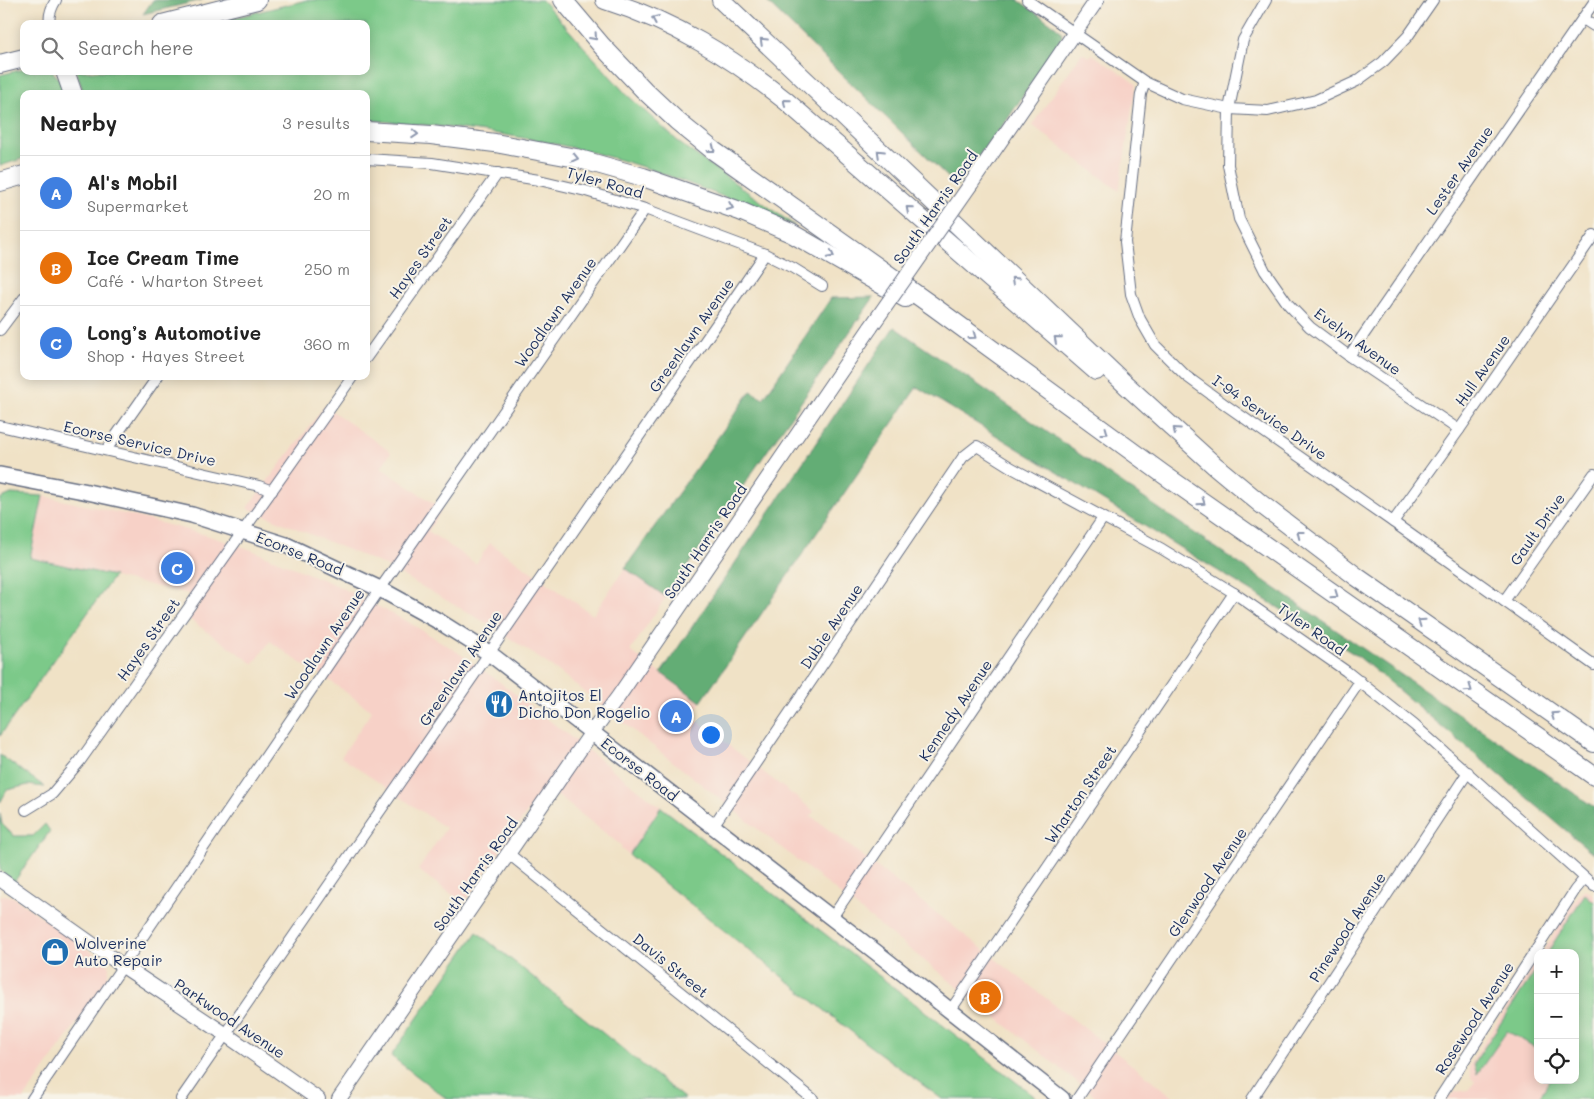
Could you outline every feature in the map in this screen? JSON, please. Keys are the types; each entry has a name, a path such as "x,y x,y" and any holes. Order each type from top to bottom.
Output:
{"highway":[{"path":"178,20 257,0"},
{"path":"563,0 602,46 677,120 753,180 934,307 1162,474 1594,776"},
{"path":"605,0 628,7 682,31 756,77 786,101 1093,370 1126,385"},
{"path":"721,0 1126,385 1214,465 1363,582 1594,743"},
{"path":"0,58 10,56 20,58"},
{"path":"0,64 20,59"},
{"path":"66,75 72,90"},
{"path":"370,131 431,135 495,143 576,158 643,177 740,211 791,234 900,296 934,307"},
{"path":"0,182 20,175"}],"main road":[{"name":"South Harris Road","path":"339,1099 592,732 624,689 1097,0"},
{"name":"Ecorse Road","path":"0,475 175,511 286,545 380,589 440,622 488,653 592,732 1062,1099"},
{"name":"Parkwood Avenue","path":"0,879 123,966 226,1034 318,1099"}],"street":[{"path":"49,20 51,7 56,0"},
{"path":"1027,0 1145,82 1182,99 1229,109 1268,112 1316,100 1357,81 1383,62 1408,36 1433,0"},
{"name":"Evelyn Avenue","path":"1266,0 1243,40 1229,109 1228,164 1238,219 1265,270 1288,304 1321,336 1459,430"},
{"name":"Lester Avenue","path":"1349,356 1594,2"},
{"path":"1583,19 1594,26"},
{"name":"I-94 Service Drive","path":"1145,82 1141,94 1125,242 1131,294 1140,319 1155,345 1186,376 1594,665"},
{"name":"Tyler Road","path":"370,159 432,163 539,180 567,187 645,209 765,254 794,268 822,286"},
{"name":"Hayes Street","path":"370,352 498,173"},
{"name":"Woodlawn Avenue","path":"32,1099 380,589 645,209"},
{"name":"Hull Avenue","path":"1393,522 1594,235"},
{"name":"Greenlawn Avenue","path":"180,1099 765,254"},
{"path":"0,330 20,303"},
{"path":"106,450 155,380"},
{"name":"Hayes Street","path":"26,810 52,794 80,762 350,380"},
{"name":"Ecorse Service Drive","path":"0,426 259,486 272,491"},
{"name":"Tyler Road","path":"977,446 1012,468 1162,549 1234,593 1360,681 1468,772 1594,886"},
{"name":"Dubie Avenue","path":"713,826 963,457 977,446"},
{"name":"Gault Drive","path":"1504,601 1594,474"},
{"name":"Kennedy Avenue","path":"831,919 1103,518"},
{"name":"Wharton Street","path":"950,1011 1234,593"},
{"name":"Glenwood Avenue","path":"1077,1099 1360,681"},
{"name":"Pinewood Avenue","path":"1252,1099 1468,772"},
{"name":"Davis Street","path":"509,854 813,1099"},
{"name":"Rosewood Avenue","path":"1439,1099 1575,890 1585,878"}],"shaded area":[{"path":"1082,53 1090,57 1092,54 1136,84 1119,191 1032,125"},
{"path":"325,406 391,452 381,468 442,509 428,531 476,564 490,543 593,615 625,568 666,597 630,651 701,702 692,717 814,811 811,816 1176,1099 1099,1099 557,670 490,625 382,564 247,508"},
{"path":"43,496 138,517 206,535 249,549 336,585 408,622 453,649 497,680 661,807 629,855 621,849 622,846 545,786 464,903 418,870 446,828 341,757 372,711 315,670 313,672 270,641 254,664 189,619 201,602 189,594 30,558"},
{"path":"1586,890 1594,895 1594,1099 1446,1099 1455,1092 1468,1090 1475,1082 1471,1078 1469,1069 1472,1061 1534,965 1534,1084 1579,1084 1579,949 1545,949 1581,892"},
{"path":"0,896 13,897 100,958 108,964 109,968 107,979 24,1099 0,1099"}],"green space":[{"path":"153,0 202,0 143,14"},
{"path":"307,0 542,0 626,94 682,145 795,226 646,168 578,149 543,141 473,130 370,120 370,90 83,90 77,75 370,75 370,20 224,20"},
{"path":"765,0 1018,0 1061,31 1062,37 1005,123 957,186"},
{"path":"20,70 20,75 56,75 61,81 64,90 20,90 20,159 0,166 0,75"},
{"path":"874,297 666,597 625,568 751,391 763,399 831,298"},
{"path":"894,327 1594,807 1594,854 1359,657 917,387 701,702 661,673"},
{"path":"11,494 43,496 30,558 114,576 0,736 0,499"},
{"path":"0,755 45,787 28,785 7,790 0,803"},
{"path":"661,807 1038,1099 942,1099 867,1044 629,855"},
{"path":"0,813 2,824 14,836 33,836 45,824 50,831 14,882 0,870"},
{"path":"1585,894 1594,902 1594,1099 1538,1099 1547,1084 1579,1084 1579,949 1550,949"},
{"path":"477,932 685,1099 447,1099 391,1056"},
{"path":"1534,973 1534,1047 1507,1031 1477,1074 1474,1063"}],"place":[{"name":"Long’s Automotive","path":"177,568"},
{"name":"Antojitos El Dicho Don Rogelio","path":"499,704"},
{"name":"Al's Mobil","path":"676,716"},
{"name":"Wolverine Auto Repair","path":"55,952"},
{"name":"Ice Cream Time","path":"985,997"}]}
